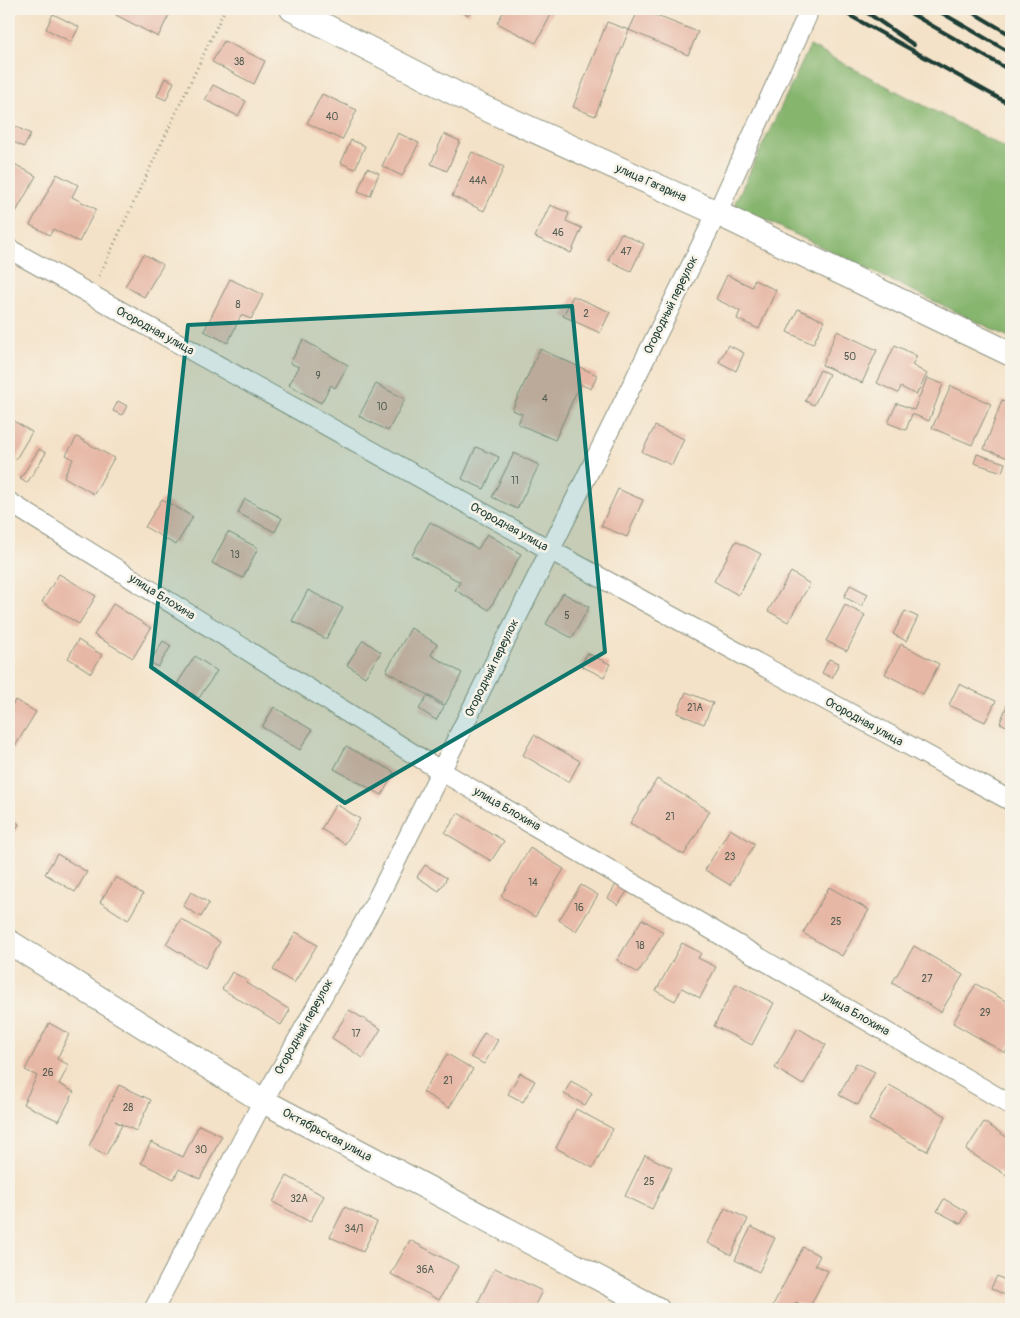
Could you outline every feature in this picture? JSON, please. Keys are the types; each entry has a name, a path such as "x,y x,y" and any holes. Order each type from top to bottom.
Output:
{"street":[{"name":"улица Гагарина","path":"292,9 480,106 717,213 1011,354"},
{"name":"Огородный переулок","path":"154,1309 262,1101 375,902 717,213 807,16"},
{"name":"Огородная улица","path":"9,249 550,550 1011,801"},
{"name":"улица Блохина","path":"9,502 441,771 1011,1105"},
{"name":"Октябрьская улица","path":"9,942 262,1101 657,1309"}],"path":[{"path":"90,295 225,9"}],"highlighted area":[{"path":"572,306 605,652 345,803 151,667 188,325"}],"green space":[{"path":"810,46 1011,151 1011,338 734,205"}],"building":[{"path":"119,9 166,9 171,11 158,37 116,15"},
{"path":"457,9 472,9 468,15"},
{"path":"505,9 554,9 536,43 497,23"},
{"path":"639,9 698,32 688,55 629,30"},
{"path":"53,14 79,27 71,42 46,29"},
{"path":"607,22 629,30 595,116 573,107"},
{"path":"224,41 265,61 254,84 212,62"},
{"path":"165,78 174,82 166,100 157,96"},
{"path":"213,85 246,101 238,116 205,100"},
{"path":"322,94 357,110 342,140 307,123"},
{"path":"14,126 31,134 24,147 9,140"},
{"path":"398,133 419,143 402,176 382,166"},
{"path":"444,134 460,141 447,171 431,164"},
{"path":"351,140 365,146 355,169 341,163"},
{"path":"472,152 504,167 484,211 452,196"},
{"path":"9,161 36,176 11,221 9,219"},
{"path":"367,168 379,173 370,196 358,191"},
{"path":"57,174 78,185 72,197 96,209 79,242 53,229 50,235 30,225"},
{"path":"550,205 569,213 566,221 582,228 571,253 535,237"},
{"path":"621,233 644,244 631,271 608,260"},
{"path":"144,254 163,265 144,297 125,286"},
{"path":"727,275 752,287 754,280 776,290 759,329 737,319 740,311 716,299"},
{"path":"230,279 263,295 251,319 241,315 228,343 204,331"},
{"path":"573,296 610,312 600,333 563,316"},
{"path":"798,309 824,321 813,344 787,332"},
{"path":"837,331 877,350 862,383 822,365"},
{"path":"303,340 348,365 335,388 331,385 321,403 289,385 299,367 290,363"},
{"path":"728,345 744,353 736,371 719,362"},
{"path":"895,345 917,356 912,365 927,374 916,395 901,387 898,393 877,383"},
{"path":"540,349 597,375 591,389 580,384 555,440 518,424 522,414 512,410"},
{"path":"820,370 829,374 814,405 805,401"},
{"path":"927,378 943,384 929,421 912,414 906,430 888,423 897,403 914,410"},
{"path":"376,384 405,399 388,431 359,416"},
{"path":"951,386 991,404 972,445 932,428"},
{"path":"1002,400 1011,403 1011,459 984,449"},
{"path":"118,401 127,406 122,415 113,411"},
{"path":"9,418 32,432 16,459 9,455"},
{"path":"655,426 684,439 672,465 642,452"},
{"path":"77,437 114,458 94,494 64,477 73,459 66,455"},
{"path":"476,447 499,457 484,489 462,479"},
{"path":"39,449 46,453 27,483 20,479"},
{"path":"514,453 539,465 517,509 492,497"},
{"path":"977,454 1005,463 1002,472 974,463"},
{"path":"618,489 643,500 627,537 601,526"},
{"path":"162,499 193,517 176,545 145,527"},
{"path":"245,499 282,518 275,532 238,513"},
{"path":"430,522 478,549 487,534 521,554 489,610 455,590 460,582 412,555"},
{"path":"228,532 258,548 243,578 212,563"},
{"path":"736,541 761,554 738,595 714,581"},
{"path":"791,572 810,584 788,622 768,611"},
{"path":"59,574 96,596 79,624 42,602"},
{"path":"850,585 868,594 862,606 844,597"},
{"path":"308,590 343,608 326,639 292,621"},
{"path":"563,593 589,607 572,638 546,624"},
{"path":"113,604 151,628 133,658 94,635"},
{"path":"845,605 865,615 847,651 826,641"},
{"path":"905,611 918,617 906,641 893,634"},
{"path":"411,628 437,644 431,655 462,673 445,705 386,671"},
{"path":"78,640 102,655 91,673 68,658"},
{"path":"363,640 381,652 365,677 347,665"},
{"path":"163,641 171,646 158,667 150,662"},
{"path":"901,644 939,664 923,694 885,674"},
{"path":"587,653 610,664 604,677 581,666"},
{"path":"195,656 217,671 199,698 177,684"},
{"path":"829,659 839,663 832,678 822,673"},
{"path":"959,684 996,701 985,722 949,705"},
{"path":"686,692 713,703 704,724 677,713"},
{"path":"1011,695 1011,728 1000,723"},
{"path":"427,696 444,707 436,720 419,709"},
{"path":"15,700 36,712 9,756 9,711"},
{"path":"274,707 312,730 300,750 262,727"},
{"path":"534,735 580,761 569,782 523,755"},
{"path":"346,746 394,772 382,795 334,769"},
{"path":"657,779 710,811 684,855 630,823"},
{"path":"336,804 360,819 345,844 321,829"},
{"path":"458,813 504,841 491,861 445,833"},
{"path":"9,818 19,824 9,842"},
{"path":"730,829 755,844 730,885 705,870"},
{"path":"530,848 564,869 535,917 501,896"},
{"path":"57,854 87,872 75,892 45,874"},
{"path":"425,865 447,878 439,891 417,877"},
{"path":"116,877 143,894 128,920 100,902"},
{"path":"617,883 628,890 618,905 608,898"},
{"path":"581,885 598,895 576,931 559,920"},
{"path":"829,887 869,910 842,956 803,933"},
{"path":"191,892 209,903 201,917 183,906"},
{"path":"181,919 220,942 205,968 166,944"},
{"path":"642,919 663,932 638,973 617,960"},
{"path":"296,932 317,945 294,983 273,970"},
{"path":"682,943 701,953 698,958 716,967 700,998 682,988 675,1001 656,991"},
{"path":"914,946 963,975 941,1012 892,983"},
{"path":"232,972 247,980 246,983 290,1010 281,1025 222,989"},
{"path":"736,984 774,1003 752,1045 714,1026"},
{"path":"976,984 1011,1004 1011,1043 1005,1053 953,1023"},
{"path":"349,1010 381,1029 363,1058 332,1038"},
{"path":"49,1023 69,1034 57,1059 69,1065 59,1084 74,1092 59,1121 23,1104 37,1076 25,1070"},
{"path":"798,1028 826,1045 803,1085 775,1068"},
{"path":"484,1033 498,1040 484,1064 471,1057"},
{"path":"447,1054 473,1069 449,1108 423,1092"},
{"path":"856,1063 875,1072 858,1105 839,1095"},
{"path":"520,1073 535,1081 523,1102 508,1094"},
{"path":"571,1081 592,1093 585,1105 564,1094"},
{"path":"119,1085 151,1100 136,1131 115,1121 122,1125 106,1155 89,1146"},
{"path":"889,1085 946,1116 927,1151 869,1120"},
{"path":"576,1109 613,1129 593,1168 556,1148"},
{"path":"984,1122 1011,1140 1011,1178 966,1150"},
{"path":"199,1125 222,1136 200,1179 179,1169 174,1179 141,1163 151,1142 183,1157"},
{"path":"645,1155 672,1168 652,1209 625,1196"},
{"path":"287,1176 324,1196 310,1222 273,1202"},
{"path":"944,1199 967,1212 961,1224 937,1211"},
{"path":"345,1207 377,1222 363,1252 330,1237"},
{"path":"725,1208 748,1219 731,1255 708,1243"},
{"path":"751,1227 775,1238 759,1272 735,1260"},
{"path":"410,1240 458,1266 439,1300 391,1274"},
{"path":"803,1247 820,1256 815,1265 828,1271 809,1308 796,1302 792,1309 771,1309"},
{"path":"495,1268 542,1291 533,1309 492,1309 478,1302"},
{"path":"997,1276 1011,1283 1009,1297 991,1288"}],"railway":[{"path":"838,9 1011,105"},
{"path":"862,9 914,45"},
{"path":"903,9 1011,71"},
{"path":"935,9 1011,53"},
{"path":"967,9 1011,35"}]}
